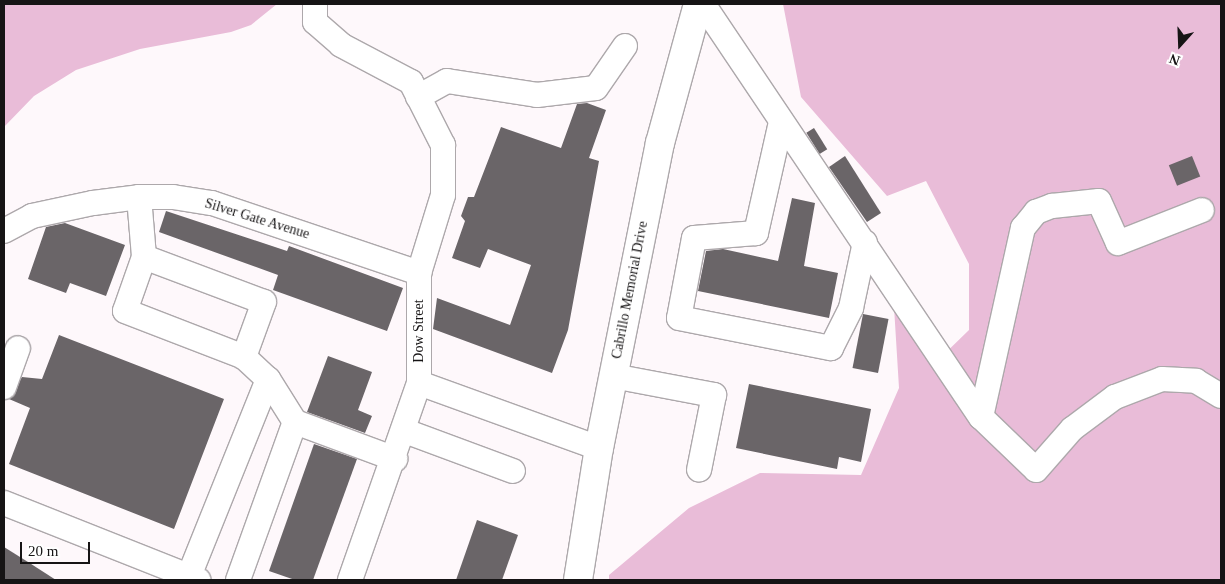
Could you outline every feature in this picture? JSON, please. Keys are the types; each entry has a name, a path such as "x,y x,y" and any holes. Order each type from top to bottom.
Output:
{"main road":[{"name":"Cabrillo Memorial Drive","path":"578,580 599,448 660,143 698,4"}],"street":[{"path":"315,4 315,22 341,45 415,89 447,81 537,95 596,88 625,46"},
{"path":"703,4 981,417 1036,470 1072,428 1115,397 1162,379 1196,381 1221,396"},
{"name":"Dow Street","path":"350,580 405,431 419,383 419,273 443,195 443,145 415,89"},
{"path":"781,122 756,233 694,238 679,318 832,348 851,308 865,242"},
{"path":"139,197 144,257 125,311 244,357 268,379 295,422 395,459"},
{"name":"Silver Gate Avenue","path":"4,231 32,216 139,197 212,203 419,273"},
{"path":"981,417 1023,228 1036,212 1052,206 1099,201 1118,242 1202,210"},
{"path":"144,257 264,302 244,357"},
{"path":"4,387 18,348"},
{"path":"613,376 714,395 698,470"},
{"path":"4,503 153,572 194,578 268,379"},
{"path":"419,383 599,448"},
{"path":"238,580 295,422"},
{"path":"405,431 513,471"}],"shaded area":[{"path":"4,4 277,4 251,25 231,32 140,49 76,70 34,96 4,127"},
{"path":"783,4 1221,4 1221,580 609,580 609,575 689,508 760,473 861,475 899,388 894,307 932,366 969,330 969,264 926,181 887,196 801,97"}],"building":[{"path":"587,103 606,110 589,158 599,161 568,330 552,373 433,329 437,298 510,325 531,265 488,249 480,268 452,258 465,221 461,216 468,197 474,197 501,127 561,148 577,104"},
{"path":"814,128 827,149 820,154 806,133"},
{"path":"845,156 881,213 867,222 829,167"},
{"path":"1192,156 1200,176 1177,186 1169,165"},
{"path":"792,198 815,203 804,266 838,273 829,318 698,291 706,251 723,249 778,261"},
{"path":"166,211 287,251 289,246 403,288 387,331 273,290 278,275 159,232"},
{"path":"65,223 125,245 106,296 70,283 66,293 28,279 46,227"},
{"path":"863,314 889,319 878,373 853,368"},
{"path":"59,335 224,399 174,529 9,464 30,408 9,399 22,377 42,379"},
{"path":"328,356 372,372 358,410 372,416 365,433 307,412"},
{"path":"749,384 871,409 861,462 839,457 837,469 736,448"},
{"path":"314,444 357,459 313,580 295,580 269,571"},
{"path":"477,520 518,535 502,580 456,580"},
{"path":"4,547 28,562 56,580 4,580"}]}
